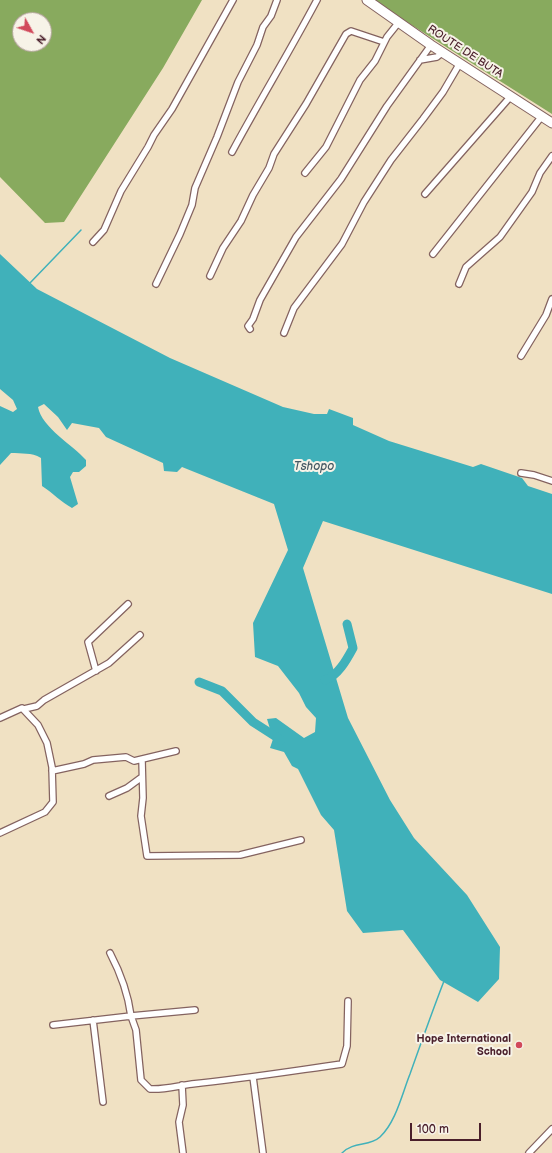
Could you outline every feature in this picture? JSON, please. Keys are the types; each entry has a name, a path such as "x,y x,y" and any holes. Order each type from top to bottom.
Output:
{"highway":[{"name":"ROUTE DE BUTA","path":"367,0 431,45 552,123"}],"street":[{"path":"93,242 104,230 120,191 154,135 172,109 233,0"},
{"path":"156,284 192,205 195,188 218,137 238,82 257,45 263,27 271,16 277,0"},
{"path":"232,152 273,76 285,61 317,0"},
{"path":"305,173 326,147 360,80 375,61 384,42 399,22"},
{"path":"210,276 223,248 241,221 253,195 269,168 274,154 306,104 346,34 351,31 384,42"},
{"path":"250,329 248,326 253,319 260,300 296,237 341,179 387,106 431,45"},
{"path":"420,60 437,57 443,52"},
{"path":"284,333 294,308 342,244 364,202 391,160 443,92 460,63"},
{"path":"424,194 511,96"},
{"path":"433,254 542,116"},
{"path":"459,284 466,267 500,237 504,229 532,192 540,173 552,156"},
{"path":"521,356 546,315 552,299"},
{"path":"521,473 534,475 552,481"},
{"path":"96,671 88,642 128,604"},
{"path":"0,718 20,708 24,709 37,706 44,700 109,664 140,635"},
{"path":"0,833 45,812 53,802 54,794 52,771 49,750 44,733 24,709"},
{"path":"52,771 84,764 93,760 126,757 134,761 176,751"},
{"path":"142,760 141,816 147,856 240,855 301,840"},
{"path":"109,796 126,788 142,777"},
{"path":"110,953 123,978 129,1000 131,1016 136,1030 141,1080 150,1089 161,1090 182,1085 253,1077 342,1064 347,1046 348,1001"},
{"path":"53,1025 195,1010"},
{"path":"93,1020 103,1102"},
{"path":"253,1077 263,1153"},
{"path":"182,1085 183,1105 179,1122 183,1153"},
{"path":"529,1153 552,1129"}],"green space":[{"path":"0,0 202,0 163,68 64,222 45,223 0,177"},
{"path":"372,0 552,0 552,114"}],"water":[{"name":"Tshopo","path":"0,254 37,289 170,358 283,407 314,414 327,414 329,409 353,418 353,425 389,441 473,467 481,464 522,478 528,486 552,494 552,594 323,521 303,568 348,718 390,800 414,838 467,895 500,947 499,979 478,1002 440,980 403,930 363,933 347,911 334,830 321,815 298,769 292,766 284,752 270,748 273,739 267,719 276,718 304,738 315,732 316,718 306,707 299,693 278,666 255,657 253,623 288,550 274,504 182,467 177,472 164,471 163,463 106,437 99,428 72,423 67,430 58,417 44,404 38,407 45,422 86,460 86,466 79,472 73,472 70,477 78,504 72,508 42,486 41,458 37,456 11,453 0,465 0,406 13,412 17,409 13,400 0,389"}],"waterway":[{"path":"29,284 81,230"},
{"path":"325,680 330,678 338,671 353,648 347,624"},
{"path":"199,682 222,691 253,722 281,740"},
{"path":"342,1153 356,1145 376,1140 386,1131 398,1107 444,981"}],"place":[{"name":"Hope International School","path":"519,1045"}]}
